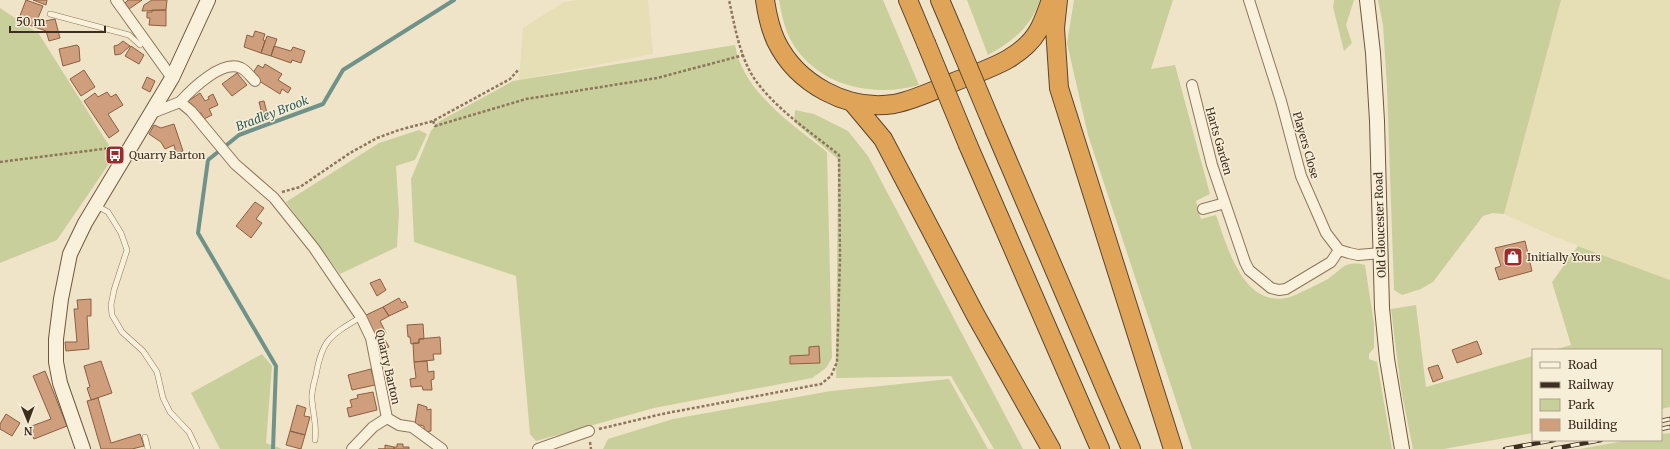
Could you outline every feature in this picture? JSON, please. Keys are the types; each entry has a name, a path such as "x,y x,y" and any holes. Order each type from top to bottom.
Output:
{"highway":[{"path":"765,0 768,16 776,41 797,70 819,88 852,102 869,105 900,102 917,98 998,64 1022,49 1034,37 1043,23 1051,0"},
{"path":"908,0 968,145 1100,449"},
{"path":"940,0 1131,449"},
{"path":"1058,0 1055,28 1058,88 1154,385 1173,449"},
{"path":"852,102 883,139 975,314 1051,449"},
{"path":"1154,385 1177,449"}],"main road":[{"path":"83,449 60,384 56,362 56,339 61,299 70,254 96,206 172,78 208,0"},
{"name":"Old Gloucester Road","path":"1367,0 1373,53 1382,308 1387,359 1402,449"}],"street":[{"path":"116,0 133,32 172,78"},
{"name":"Players Close","path":"1249,0 1281,101 1301,176 1326,233 1340,250"},
{"path":"152,113 180,102 192,89 215,73 230,67 241,68 255,81"},
{"name":"Harts Garden","path":"1192,85 1212,165 1245,262 1250,270 1271,288 1279,290 1295,285 1331,262 1340,250"},
{"name":"Quarry Barton","path":"180,102 191,111 235,164 268,194 314,248 361,317 371,338 387,418 399,425 412,427 442,449"},
{"path":"1203,210 1225,203"},
{"path":"1340,250 1358,255 1381,253"},
{"name":"Quarry Barton","path":"352,449 373,427 387,418"},
{"path":"538,449 589,431"}],"lane":[{"path":"50,14 133,32 140,45"},
{"path":"96,206 108,212 121,233 127,250 114,290 111,305 112,314 122,332 143,351 157,372 163,398 170,412 189,432 197,449"},
{"path":"315,440 317,430 312,397 319,355 327,341 340,330 361,317"},
{"path":"145,437 148,449"}],"path":[{"path":"589,431 662,414 821,384 831,376 838,362 840,258 839,155 774,101 756,80 738,44 729,0"},
{"path":"433,121 435,126 526,99 657,78 744,55"},
{"path":"268,194 300,187 350,153 377,138 399,130 433,121 510,79 519,69"},
{"path":"0,162 110,148 115,155"}],"shaded area":[{"path":"576,0 648,0 653,54 519,80 523,28 564,2"},
{"path":"1561,0 1670,0 1670,280 1555,237 1504,214"}],"green space":[{"path":"779,0 883,0 919,85 900,89 880,90 861,88 842,83 825,75 810,64 797,50 787,32"},
{"path":"967,0 1040,0 1036,10 1020,33 1005,45 988,55"},
{"path":"1074,0 1173,0 1151,69 1175,65 1210,194 1196,201 1201,219 1216,215 1231,257 1247,283 1258,293 1271,298 1286,298 1294,296 1328,279 1348,264 1365,265 1374,324 1374,348 1369,354 1369,359 1377,362 1392,449 1192,449 1088,135 1067,43"},
{"path":"1334,0 1354,0 1346,25 1352,43 1344,51 1333,7"},
{"path":"1378,0 1561,0 1504,214 1493,213 1483,216 1433,282 1421,289 1402,295 1394,290 1387,88 1383,25"},
{"path":"0,8 39,34 115,155 57,240 0,263"},
{"path":"735,45 740,62 748,78 758,92 771,106 827,152 832,358 826,368 812,378 654,408 536,441 530,434 516,276 414,242 411,179 431,131 438,122 513,81"},
{"path":"795,110 814,114 848,131 868,156 1023,449 994,449 951,376 836,378 838,159 794,122"},
{"path":"419,130 427,134 415,160 396,166 399,213 397,247 340,274 286,202 379,143"},
{"path":"1578,246 1670,280 1670,407 1662,409 1662,349 1557,349 1571,345 1552,282"},
{"path":"1416,305 1426,387 1532,356 1532,433 1444,449 1413,449 1401,389 1391,309"},
{"path":"262,354 272,366 266,443 282,449 220,449 191,393"},
{"path":"949,379 988,449 603,449 608,439 673,419 831,391"},
{"path":"1670,433 1670,449 1580,449 1624,441 1662,441 1662,434"}],"building":[{"path":"26,0 43,6 38,18 45,21 55,19 60,38 49,41 46,31 18,21"},
{"path":"33,0 47,0 46,5"},
{"path":"128,0 142,0 129,9 125,3"},
{"path":"152,0 167,0 166,10 142,11 144,5"},
{"path":"152,10 166,10 166,26 149,25 150,18 147,18 147,12 152,12"},
{"path":"255,31 265,34 263,40 265,41 261,53 244,47 247,35 253,37"},
{"path":"267,36 277,39 271,56 261,53"},
{"path":"123,41 130,46 121,54 115,55 114,46"},
{"path":"77,45 79,47 80,61 63,66 59,49"},
{"path":"131,46 144,55 139,64 125,56"},
{"path":"274,46 291,51 293,47 305,51 301,63 292,60 291,63 271,56"},
{"path":"265,64 282,74 278,80 291,88 288,93 282,89 280,94 251,76 258,65 263,68"},
{"path":"84,70 95,87 81,96 70,79"},
{"path":"237,73 247,85 232,96 222,84"},
{"path":"147,77 155,81 150,92 142,88"},
{"path":"107,92 111,97 116,94 123,105 108,114 119,131 109,138 84,101 95,93 98,97"},
{"path":"200,93 205,101 213,94 218,105 209,109 212,115 204,119 201,113 197,114 187,102"},
{"path":"264,101 267,113 262,114 259,102"},
{"path":"174,124 183,151 176,153 174,145 165,149 161,142 149,134 154,125 161,128"},
{"path":"255,202 264,208 256,219 262,223 251,238 236,226"},
{"name":"Initially Yours","path":"1525,241 1532,271 1499,280 1495,268 1501,266 1495,248"},
{"path":"380,279 386,290 377,296 370,283"},
{"path":"399,298 402,303 405,301 408,307 389,316 383,307"},
{"path":"91,299 91,316 87,316 89,349 66,351 65,342 77,342 74,309 78,309 77,300"},
{"path":"383,307 389,316 380,321 386,333 376,338 364,316"},
{"path":"423,324 424,339 419,339 419,343 411,344 410,337 408,337 407,325"},
{"path":"440,337 441,354 433,354 434,360 414,362 413,343 419,343 419,339"},
{"path":"385,340 389,347 378,351 375,344"},
{"path":"1477,341 1482,354 1457,363 1452,350"},
{"path":"819,346 820,363 790,364 790,356 809,355 809,347"},
{"path":"101,361 112,393 91,400 87,388 90,387 84,366"},
{"path":"427,361 428,372 434,371 434,379 431,380 432,390 423,390 422,386 411,387 410,379 416,378 414,362"},
{"path":"1438,365 1443,378 1433,382 1428,368"},
{"path":"371,369 375,385 352,390 348,375"},
{"path":"45,371 67,426 34,439 29,427 51,419 33,376"},
{"path":"373,392 377,410 349,417 347,408 352,407 350,400 358,398 357,395"},
{"path":"98,398 111,443 140,434 144,446 132,449 101,449 87,401"},
{"path":"418,404 427,407 427,410 431,409 431,431 424,432 424,426 415,424"},
{"path":"297,405 306,408 304,416 310,417 305,435 290,431"},
{"path":"6,414 20,423 12,436 0,429 0,424"},
{"path":"290,431 305,435 301,449 286,445"},
{"path":"397,444 403,444 403,447 409,447 409,449 394,449 394,447 397,447"},
{"path":"385,445 394,447 394,449 385,449"}],"waterway":[{"name":"Bradley Brook","path":"273,449 276,366 198,233 208,160 239,135 323,104 343,70 454,0"}],"railway":[{"path":"1662,421 1670,419"},
{"path":"1662,429 1670,427"},
{"path":"1505,449 1549,441"},
{"path":"1553,449 1596,441"}],"place":[{"name":"Quarry Barton","path":"115,155"},
{"name":"Initially Yours","path":"1513,257"}]}
